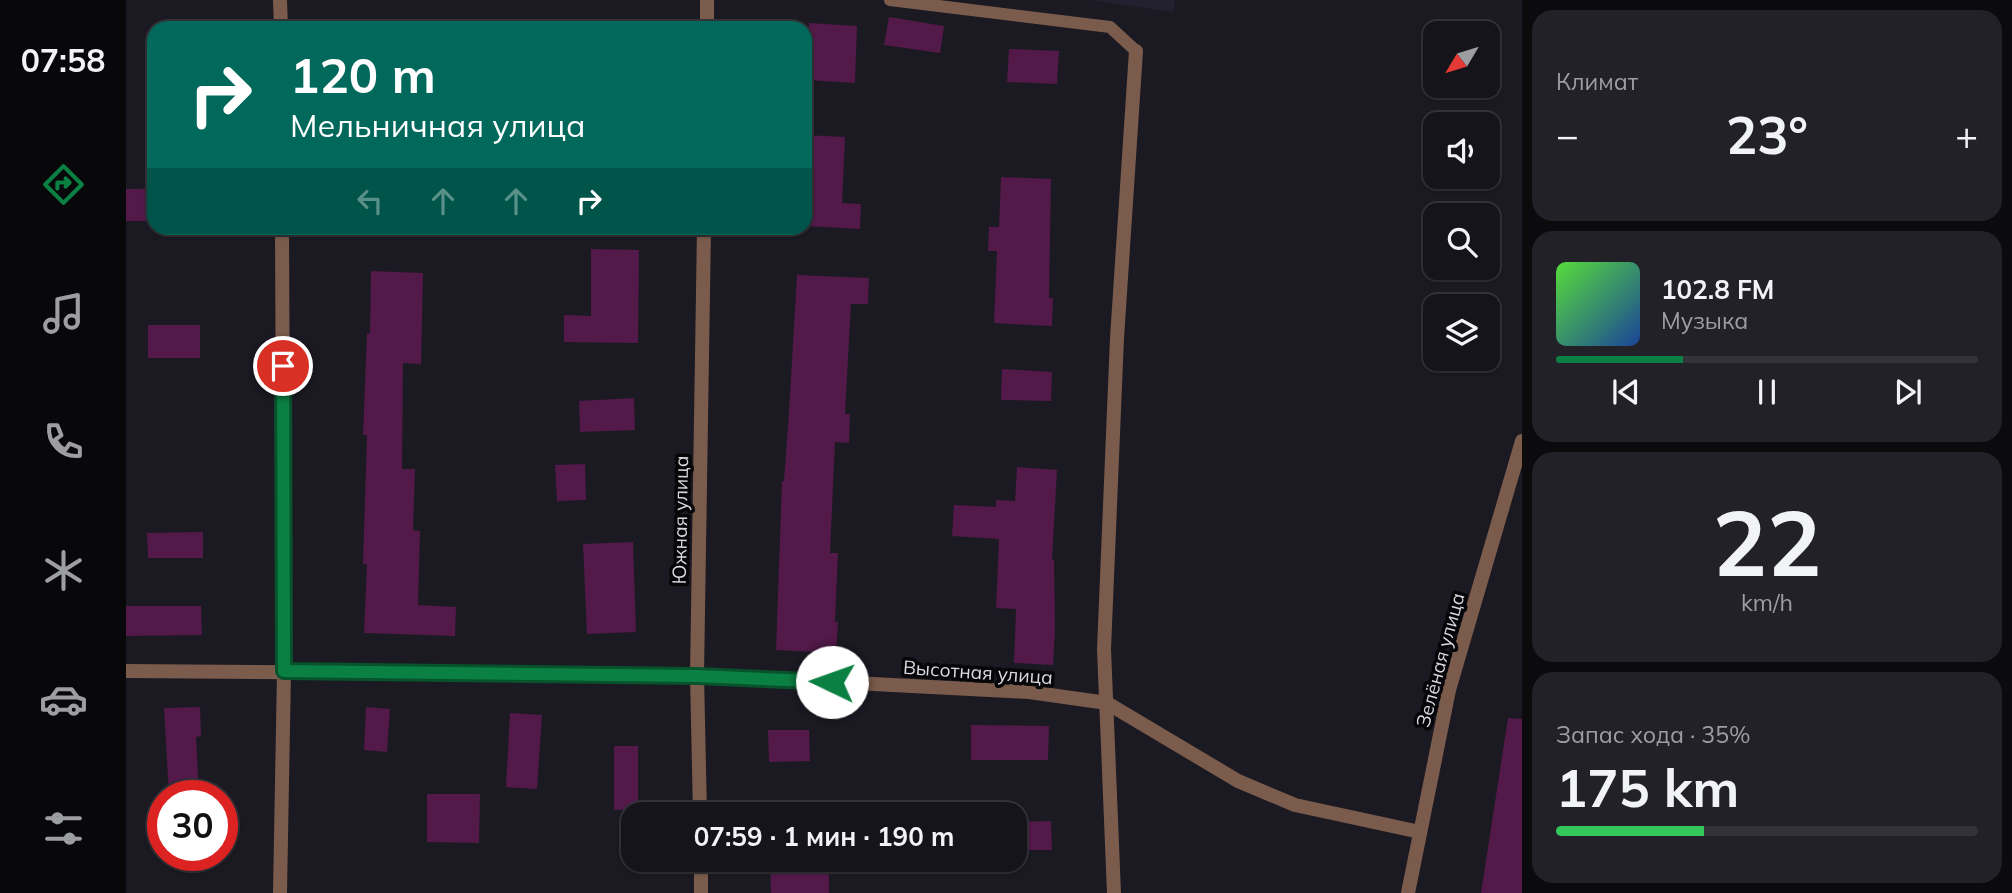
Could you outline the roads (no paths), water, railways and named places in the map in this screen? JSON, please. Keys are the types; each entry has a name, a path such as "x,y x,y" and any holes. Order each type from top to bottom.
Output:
{"street":[{"path":"281,0 281,21"},
{"path":"707,21 708,0"},
{"path":"1114,893 1104,649 1117,338 1136,51"},
{"path":"281,893 284,671 282,235"},
{"name":"Южная улица","path":"700,802 697,676 704,235"},
{"name":"Зелёная улица","path":"1408,893 1449,690 1522,440"},
{"name":"Высотная улица","path":"126,671 697,676 1029,692 1107,703 1238,781 1295,805 1420,832"},
{"path":"701,872 701,893"}],"lane":[{"path":"890,0 1110,27 1136,51"}]}
